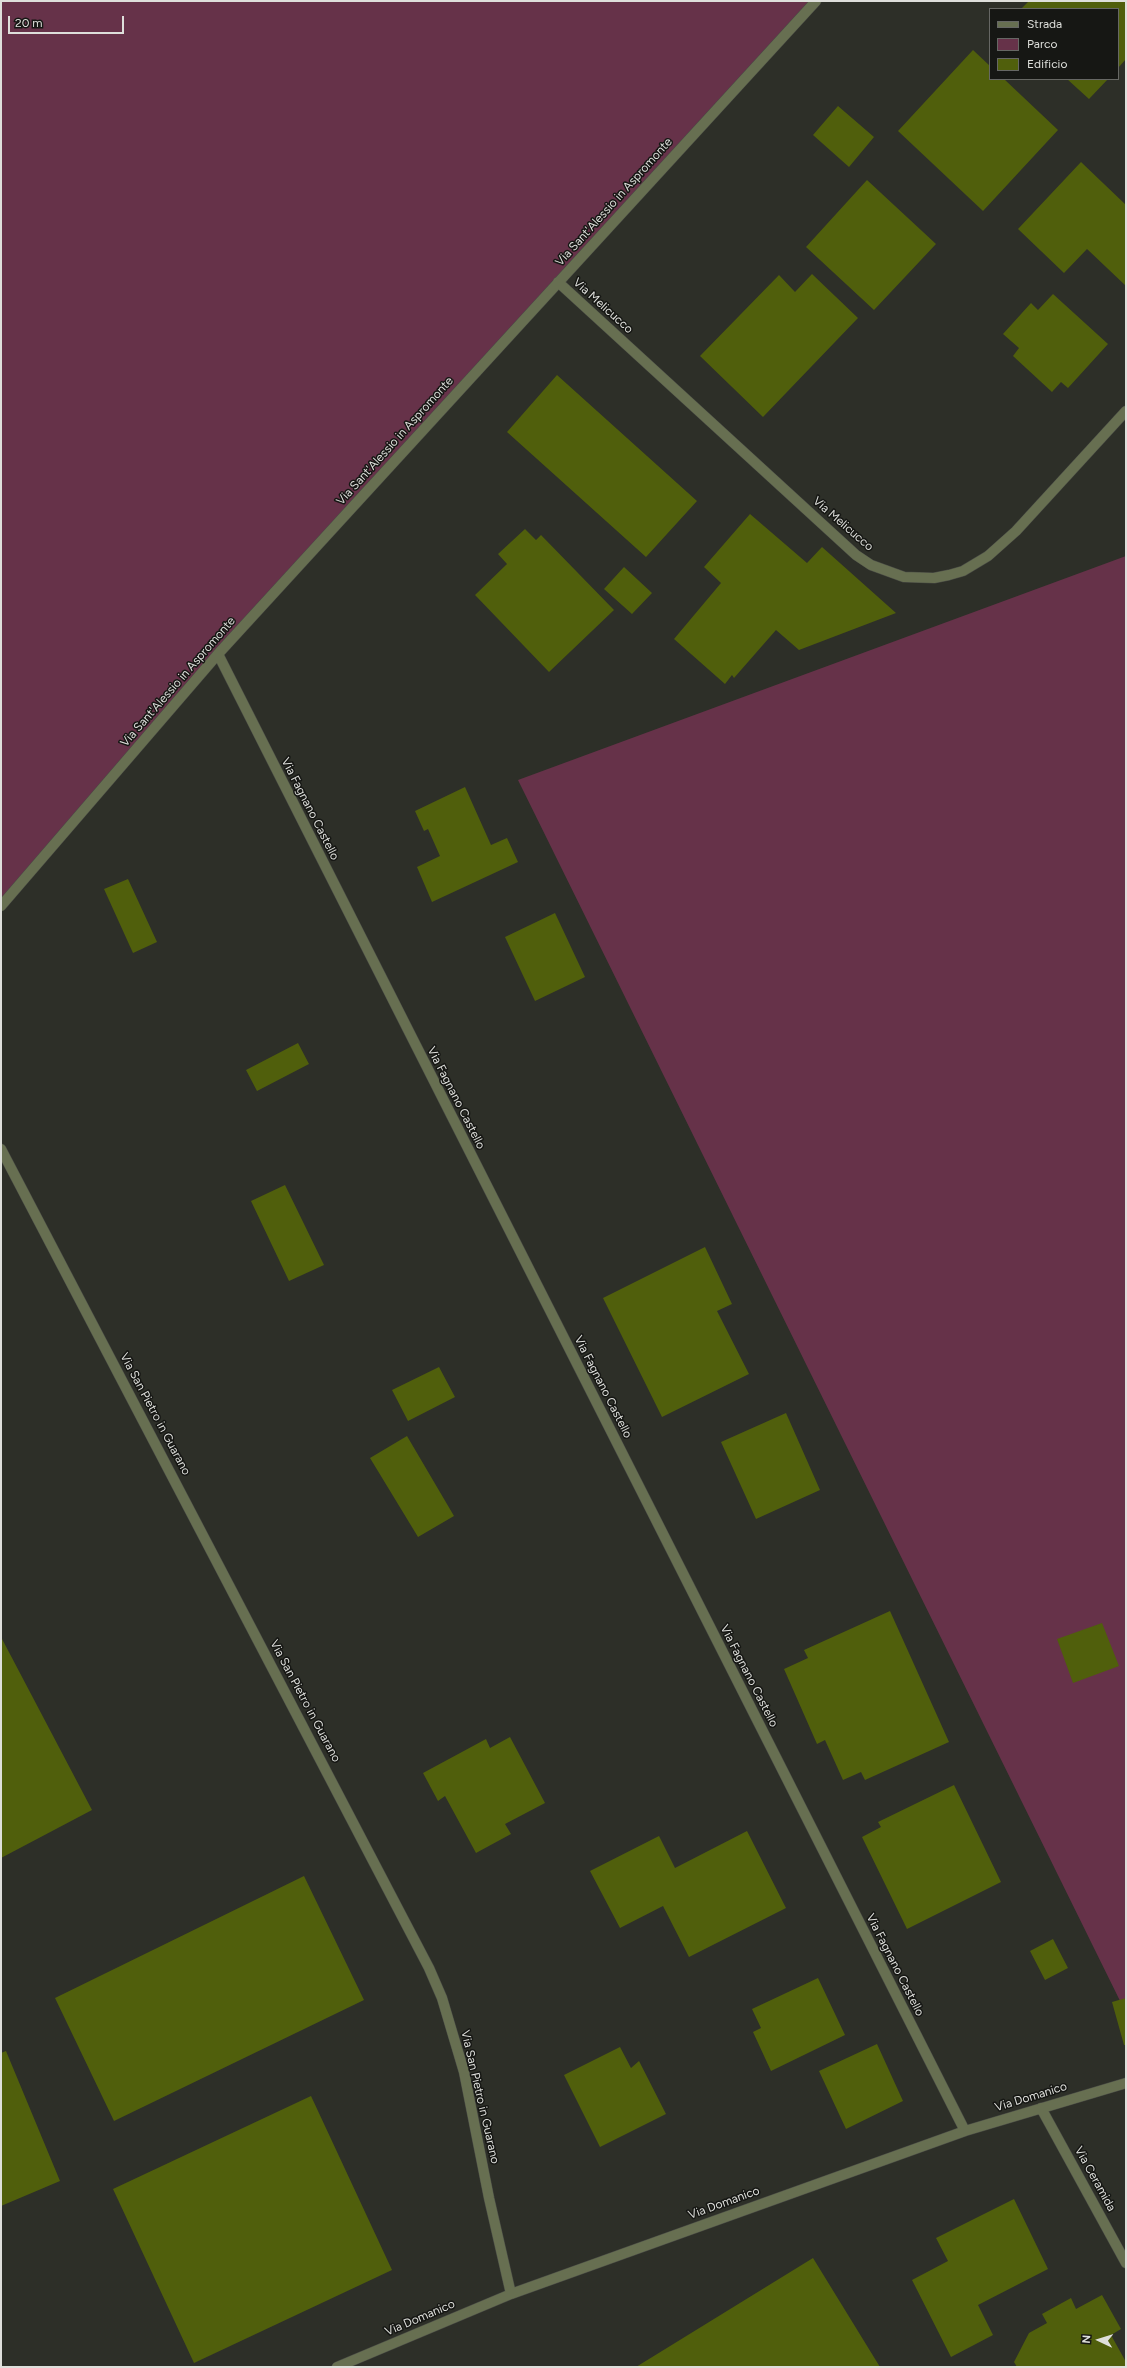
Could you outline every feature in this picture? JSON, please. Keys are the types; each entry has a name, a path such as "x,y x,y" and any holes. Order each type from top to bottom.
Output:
{"street":[{"name":"Via Sant'Alessio in Aspromonte","path":"1,906 218,654 816,1"},
{"name":"Via Melicucco","path":"558,282 856,555 871,565 904,577 934,578 949,575 975,565 988,556 1016,531 1126,411"},
{"name":"Via Fagnano Castello","path":"218,654 965,2131"},
{"name":"Via San Pietro in Guarano","path":"1,1149 429,1968 442,1998 464,2072 489,2198 511,2294"},
{"name":"Via Domanico","path":"337,2367 511,2294 965,2131 1126,2083"},
{"name":"Via Ceramida","path":"1041,2108 1126,2263"}],"green space":[{"path":"1,1 816,1 218,654 1,906"},
{"path":"1126,556 1126,2013 518,780"}],"building":[{"path":"1029,1 1126,1 1126,59 1119,67 1119,8 1022,8"},
{"path":"973,50 989,65 989,80 1005,80 1058,130 983,211 898,131"},
{"path":"1068,80 1107,80 1089,99"},
{"path":"838,106 874,137 849,167 813,135"},
{"path":"1081,162 1126,205 1126,286 1087,249 1064,273 1018,229"},
{"path":"867,180 936,244 874,310 806,247"},
{"path":"812,274 858,318 763,417 700,356 779,275 795,292"},
{"path":"1053,294 1108,344 1068,388 1061,382 1052,392 1013,356 1019,348 1003,334 1031,303 1038,310"},
{"path":"557,375 697,501 646,557 507,432"},
{"path":"750,514 807,563 822,547 896,613 799,650 776,630 734,678 732,675 725,684 674,639 721,583 704,567"},
{"path":"525,529 536,540 541,535 614,610 549,672 475,595 507,564 498,554"},
{"path":"624,567 652,593 632,614 604,589"},
{"path":"465,787 491,845 507,838 518,862 432,902 417,867 440,856 428,829 424,831 415,811"},
{"path":"128,879 157,942 133,953 104,889"},
{"path":"555,913 585,977 535,1001 505,937"},
{"path":"298,1043 309,1064 257,1091 246,1070"},
{"path":"285,1185 324,1265 289,1281 251,1201"},
{"path":"705,1247 732,1304 717,1311 749,1374 662,1417 603,1298"},
{"path":"439,1367 455,1397 408,1421 392,1390"},
{"path":"786,1413 820,1490 756,1519 721,1442"},
{"path":"407,1436 454,1516 418,1537 370,1458"},
{"path":"890,1611 949,1742 865,1780 861,1772 843,1780 825,1740 817,1744 784,1669 808,1658 804,1650"},
{"path":"1102,1623 1119,1666 1073,1683 1057,1639"},
{"path":"1,1637 92,1810 1,1858"},
{"path":"510,1737 545,1803 505,1824 511,1834 476,1853 445,1796 438,1801 423,1773 486,1739 490,1748"},
{"path":"954,1785 1001,1882 907,1929 862,1837 881,1827 878,1822"},
{"path":"747,1831 786,1908 689,1957 663,1906 620,1928 590,1871 659,1836 675,1868"},
{"path":"304,1876 364,2000 114,2121 55,1998"},
{"path":"1053,1939 1068,1968 1045,1980 1030,1951"},
{"path":"818,1978 845,2035 771,2071 753,2032 761,2028 752,2009"},
{"path":"1126,1998 1126,2045 1124,2045 1112,2002"},
{"path":"877,2044 903,2101 846,2129 819,2071"},
{"path":"620,2047 631,2068 639,2061 666,2114 600,2147 564,2075"},
{"path":"6,2051 60,2181 1,2206 1,2053"},
{"path":"311,2096 392,2270 194,2363 113,2189"},
{"path":"1014,2199 1048,2269 978,2305 993,2335 951,2357 912,2280 948,2261 936,2238"},
{"path":"813,2258 880,2367 636,2367"},
{"path":"1102,2295 1121,2329 1111,2335 1126,2362 1126,2367 1017,2367 1014,2362 1029,2333 1047,2323 1042,2314 1071,2298 1076,2309"}]}
